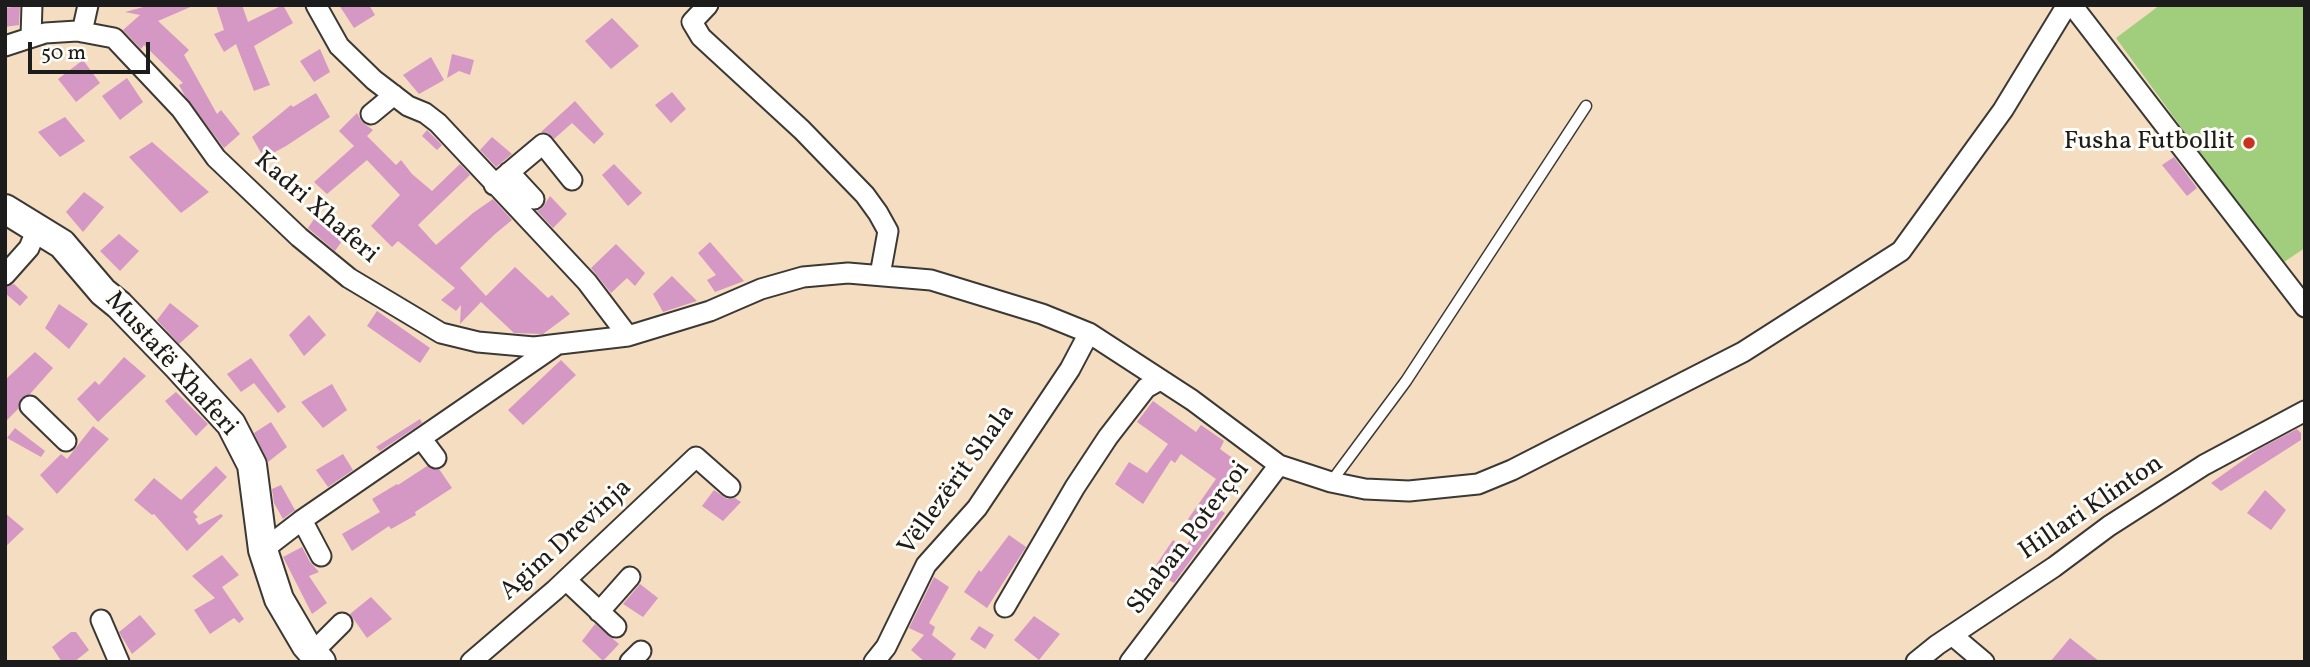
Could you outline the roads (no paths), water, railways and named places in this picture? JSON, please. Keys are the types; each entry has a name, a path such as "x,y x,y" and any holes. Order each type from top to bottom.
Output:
{"street":[{"path":"31,37 32,5"},
{"path":"82,32 88,5"},
{"path":"316,5 339,46 374,79 408,106 425,113 501,178 534,199"},
{"path":"708,5 692,22 701,37 802,130 865,194 878,214 888,231 880,275"},
{"path":"1279,465 1331,482 1365,489 1409,491 1478,484 1501,475 1743,352 1901,251 2003,110 2070,5 2305,307"},
{"name":"Kadri Xhaferi","path":"5,46 45,33 82,32 114,38 181,108 216,158 299,237 349,278 441,333 478,342 534,347 628,335 710,311 761,289 803,276 848,273 880,275"},
{"path":"371,114 394,95"},
{"path":"501,178 543,144 572,180"},
{"path":"501,178 628,335"},
{"path":"5,275 29,248 14,214"},
{"name":"Mustafë Xhaferi","path":"14,214 62,244 103,292 119,305 231,424 252,465 263,550 279,599 306,645 317,657"},
{"name":"Shaban Poterçoi","path":"880,275 931,280 1042,314 1089,333 1192,400 1279,465 1130,662"},
{"name":"Vëllezërit Shala","path":"874,662 886,647 926,565 977,508 1070,369 1089,333"},
{"path":"263,550 302,520 558,344"},
{"path":"1005,607 1075,487 1108,437 1146,388 1160,380"},
{"path":"30,405 66,441"},
{"name":"Hillari Klinton","path":"1916,662 2109,526 2204,465 2301,417"},
{"path":"421,438 436,458"},
{"name":"Agim Drevinja","path":"471,662 565,580 696,457 730,487"},
{"path":"302,520 321,556"},
{"path":"599,612 630,577"},
{"path":"565,580 615,628"},
{"path":"101,620 119,662"},
{"path":"317,657 342,623"},
{"path":"1952,635 1984,662"}],"lane":[{"path":"1331,482 1406,382 1586,106"}],"place":[{"name":"Fusha Futbollit","path":"2249,143"}]}
